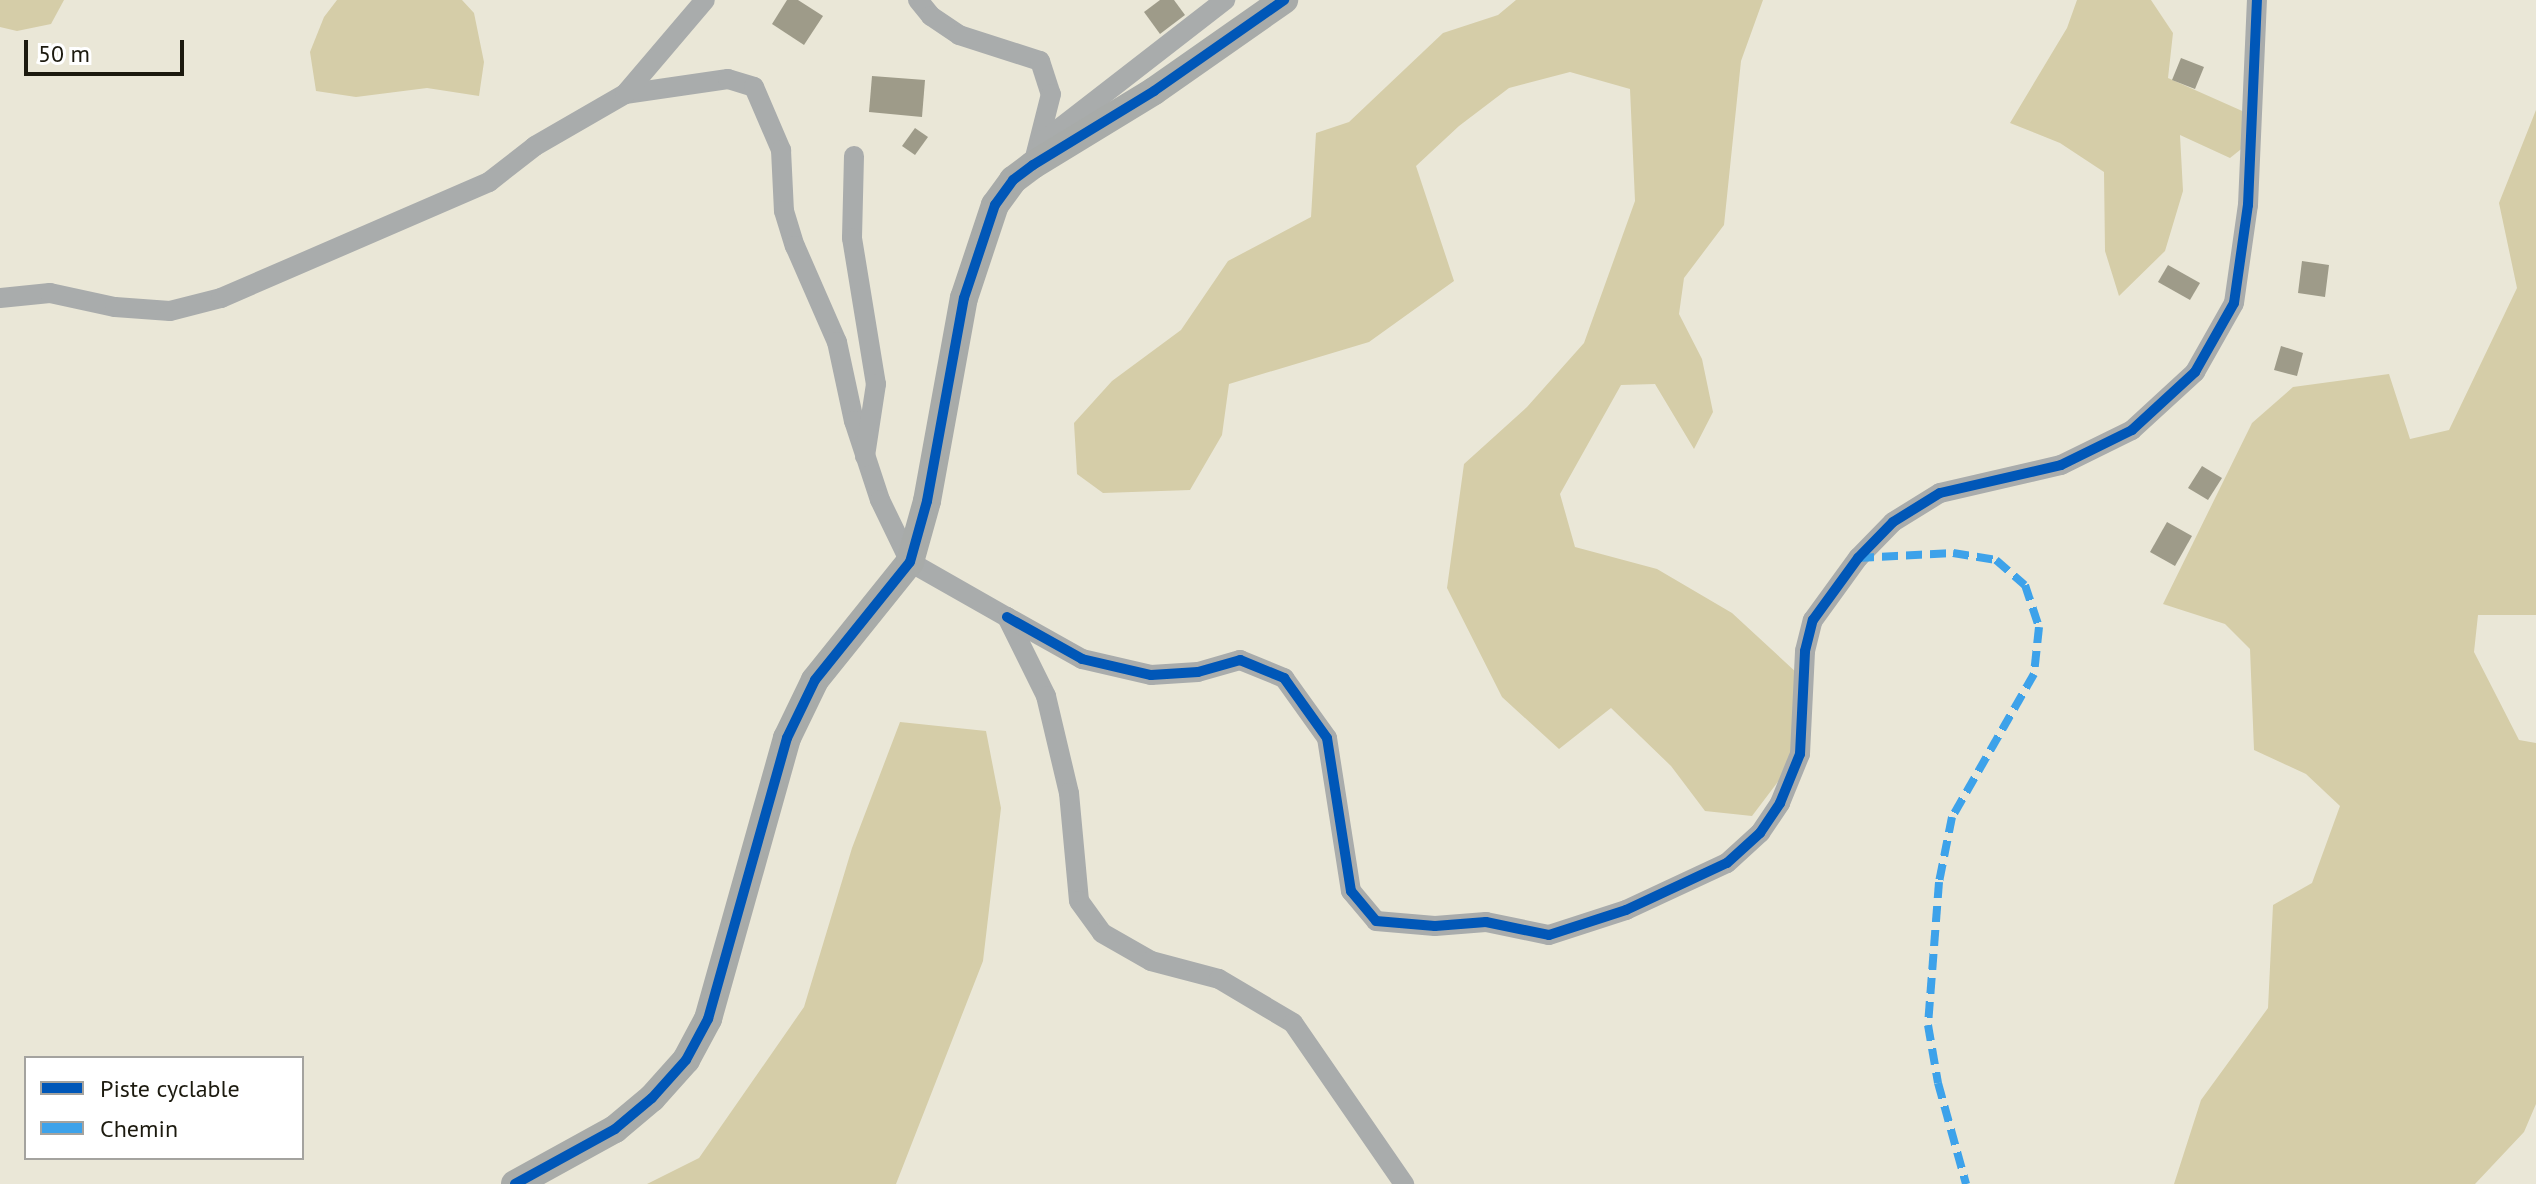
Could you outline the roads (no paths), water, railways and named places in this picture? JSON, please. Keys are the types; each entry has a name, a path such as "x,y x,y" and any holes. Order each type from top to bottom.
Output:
{"street":[{"path":"0,298 50,293 115,307 170,311 221,298 489,182 535,146 625,94 705,0"},
{"path":"918,0 931,16 959,35 1040,61 1051,94 1037,154"},
{"path":"515,1184 615,1129 686,1060 724,974 757,829 787,738 815,680 910,562 982,235 1013,180 1037,154 1225,0"},
{"path":"1037,154 1154,91 1284,0"},
{"path":"625,94 728,79 754,87 781,150 784,211 837,342 865,456 910,562 1082,659 1151,675 1198,672 1240,660 1284,678 1327,738 1351,891 1376,921 1435,926 1486,922 1549,935 1626,910 1727,863 1760,833 1780,803 1800,754 1805,651 1813,620 1858,558 1893,522 1940,493 2061,465 2132,430 2195,372 2234,303 2248,205 2257,0"},
{"path":"854,156 852,238 876,384 865,456"},
{"path":"1007,617 1046,696 1069,793 1079,901 1102,933 1151,961 1219,979 1293,1023 1404,1184"}]}
